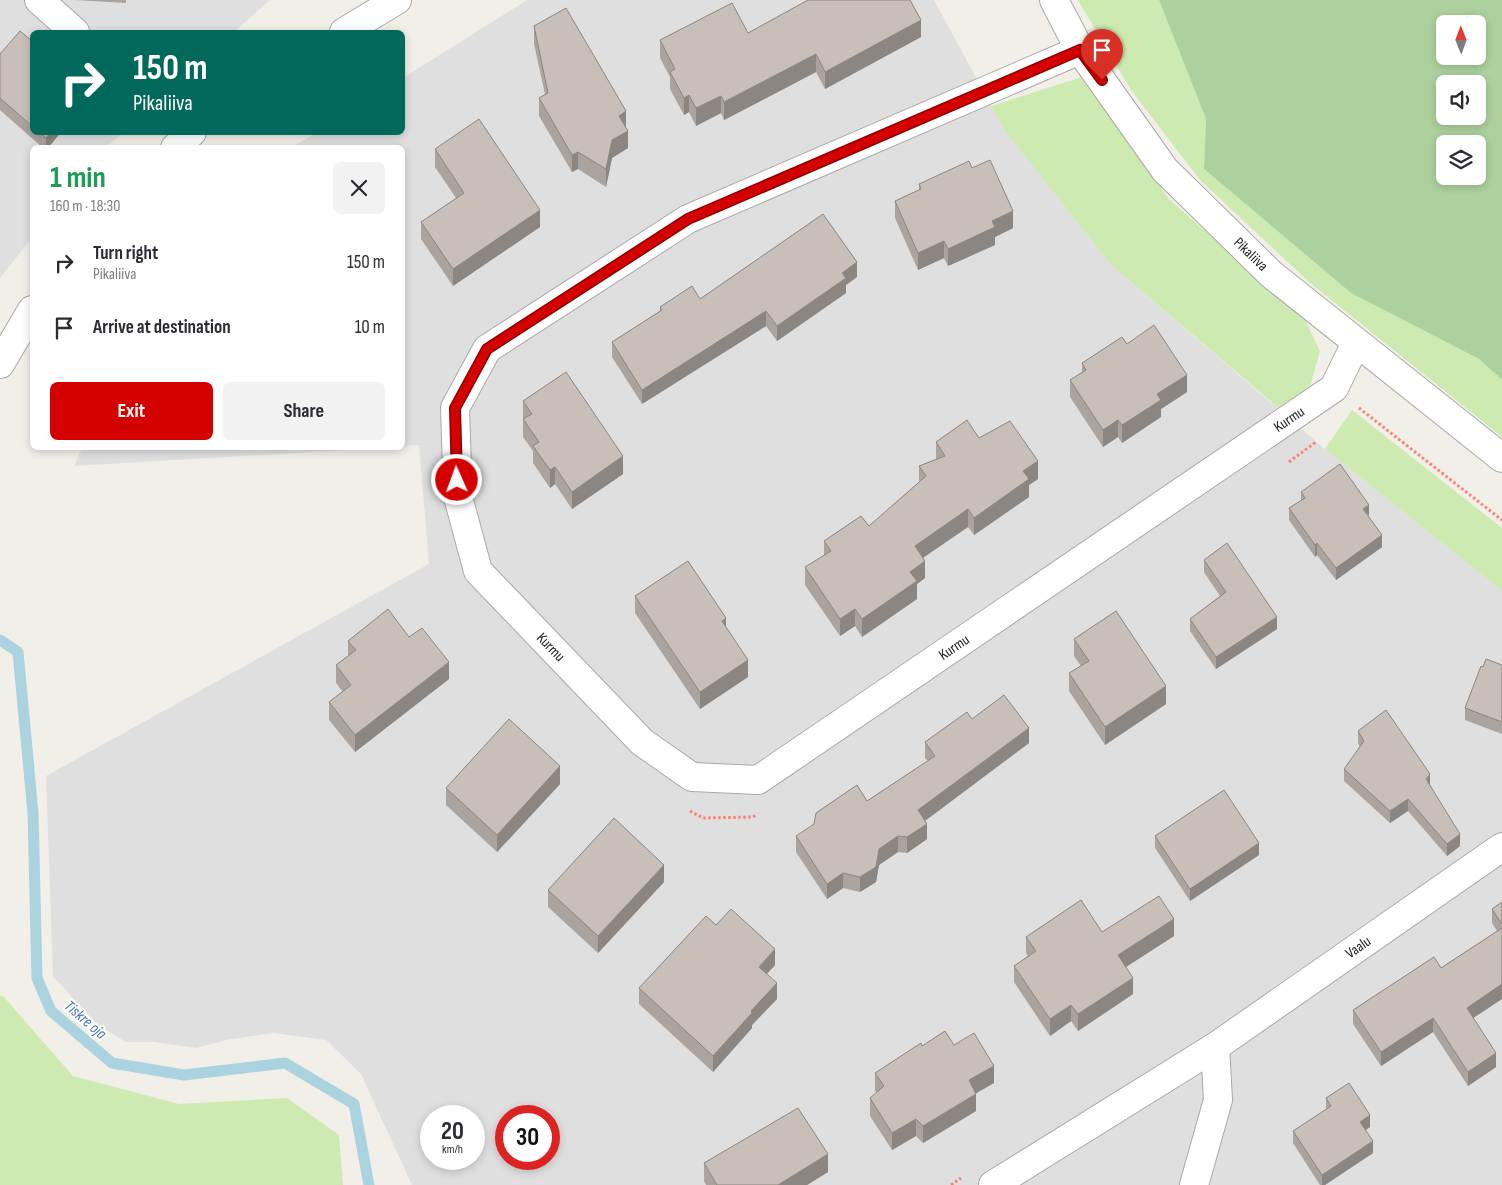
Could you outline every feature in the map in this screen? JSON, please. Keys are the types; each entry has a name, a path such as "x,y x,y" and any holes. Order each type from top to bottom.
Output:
{"street":[{"path":"39,0 73,30"},
{"path":"347,30 397,0"},
{"name":"Pikaliiva","path":"1054,0 1080,50 1165,170 1271,274 1502,458"},
{"name":"Kurmu","path":"1080,50 688,219 487,349 455,408 458,497 478,571 642,742 692,777 758,780 1334,388 1356,343"},
{"path":"0,364 30,313"},
{"name":"Vaalu","path":"993,1185 1215,1047 1502,847"},
{"path":"1194,1185 1218,1100 1215,1047"}],"path":[{"path":"1334,388 1502,520"},
{"path":"1281,467 1314,446 1320,438"},
{"path":"687,810 703,818 753,817 762,811"}],"shaded area":[{"path":"0,0 270,0 236,30 30,30 30,135 121,135 108,145 30,145 30,240 0,278"},
{"path":"527,0 934,0 1005,131 1111,265 1325,449 1502,591 1502,1185 412,1185 361,1074 326,1040 273,1033 226,1040 196,1048 154,1042 126,1042 98,1025 53,976 46,776 429,564 419,445 405,446 405,145 295,145 313,135 405,135 405,77"},
{"path":"81,450 346,450 74,466"}],"green space":[{"path":"1078,0 1159,0 1206,119 1204,169 1351,293 1479,359 1502,380 1502,437 1309,282 1200,180 1131,90"},
{"path":"1159,0 1502,0 1502,380 1479,359 1351,293 1204,169 1206,119"},
{"path":"1082,77 1169,199 1305,320 1320,351 1311,384 1283,412 1111,265 1005,131 991,106"},
{"path":"1352,410 1502,528 1502,591 1325,449"},
{"path":"0,996 3,996 73,1076 179,1104 287,1098 339,1135 343,1185 0,1185"}],"building":[{"path":"808,0 910,0 921,20 825,72 816,54 724,102 721,96 696,108 689,95 684,98 670,72 675,69 660,40 732,3 748,33"},
{"path":"566,8 626,111 619,116 628,131 612,140 606,169 578,152 572,155 539,98 548,93 534,26"},
{"path":"20,31 30,39 30,124 0,98 0,54"},
{"path":"479,119 540,210 453,269 421,222 464,193 435,149"},
{"path":"990,160 1013,211 992,221 995,227 948,249 944,241 918,253 895,201 921,189 919,184 969,161 972,168"},
{"path":"823,214 857,262 842,273 846,278 777,326 766,311 642,390 612,342 662,310 660,307 692,286 700,299"},
{"path":"1154,325 1187,375 1157,394 1161,400 1122,425 1118,420 1103,430 1070,380 1086,370 1082,363 1122,337 1127,344"},
{"path":"566,372 623,456 572,492 555,467 550,470 533,446 539,442 523,419 532,414 523,401"},
{"path":"967,420 979,438 1010,421 1038,461 1023,471 1029,479 974,518 968,509 915,546 925,561 910,572 917,581 862,619 855,609 840,619 805,567 831,551 824,541 861,516 869,526 926,476 919,466 945,456 936,442"},
{"path":"1340,464 1369,505 1363,509 1382,535 1336,568 1317,543 1315,545 1289,508 1305,498 1301,492"},
{"path":"1227,543 1277,617 1216,657 1190,619 1226,592 1204,560"},
{"path":"688,561 726,618 722,621 748,660 700,692 635,596"},
{"path":"388,609 409,637 422,628 449,662 355,735 329,702 351,685 336,665 356,650 348,641"},
{"path":"1116,611 1166,686 1105,727 1069,673 1089,661 1074,639"},
{"path":"1486,659 1502,665 1502,722 1465,708 1481,666 1483,667"},
{"path":"1004,695 1029,728 918,810 927,824 907,837 898,836 879,849 876,867 860,877 843,873 827,884 796,836 814,824 816,813 857,785 867,801 935,756 925,742 967,712 972,719"},
{"path":"1386,710 1430,774 1426,779 1460,834 1447,844 1408,799 1390,811 1344,769 1364,741 1358,731"},
{"path":"509,719 560,766 497,835 446,788"},
{"path":"1224,790 1259,843 1190,889 1155,836"},
{"path":"614,818 664,865 598,936 548,890"},
{"path":"1159,896 1174,919 1118,955 1133,978 1078,1014 1071,1005 1050,1019 1014,966 1036,951 1026,937 1081,900 1102,932"},
{"path":"1502,902 1502,924 1492,909"},
{"path":"731,909 775,949 759,967 777,983 713,1056 639,988 706,916 716,925"},
{"path":"1502,928 1502,984 1467,1008 1496,1053 1468,1072 1433,1018 1381,1052 1353,1010 1434,957 1441,968"},
{"path":"945,1031 954,1045 974,1033 994,1066 969,1080 976,1094 923,1126 916,1119 892,1133 870,1098 884,1086 875,1073 921,1043 922,1046"},
{"path":"1349,1083 1370,1115 1360,1122 1373,1141 1322,1175 1293,1131 1331,1106 1326,1098"},
{"path":"798,1108 828,1154 778,1185 717,1185 704,1163"}],"waterway":[{"name":"Tiskre oja","path":"0,640 18,652 33,813 37,978 51,1011 112,1063 184,1075 285,1063 354,1104 369,1185"}],"route":[{"path":"457,480 455,408 487,349 688,219 1080,50 1102,80"}]}
